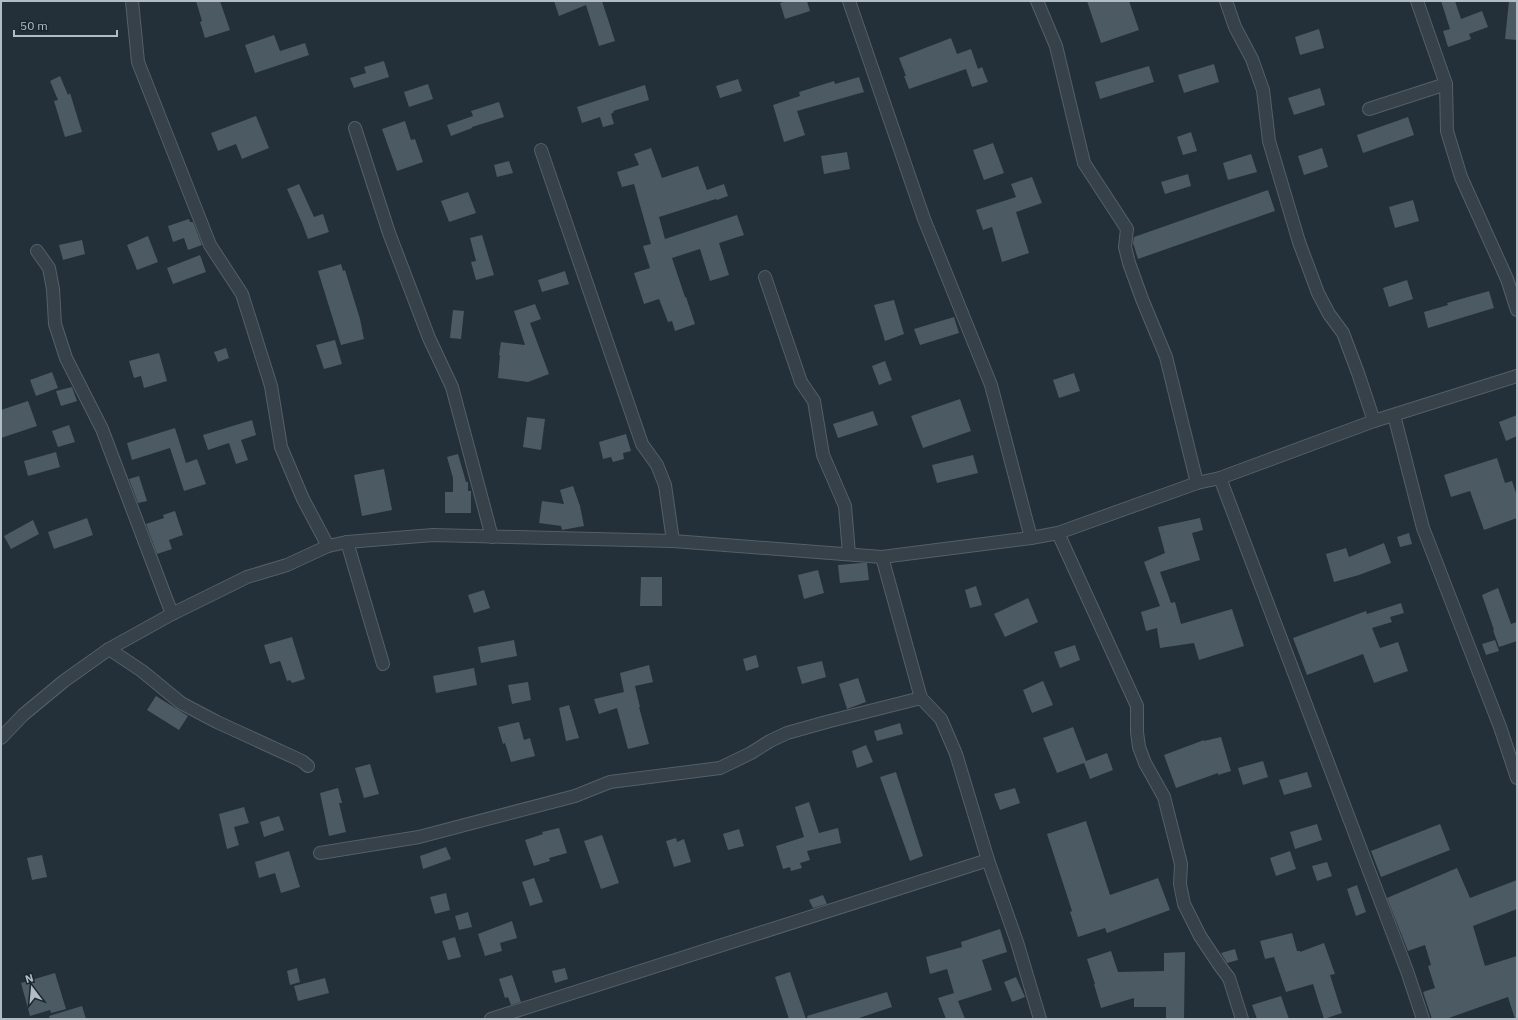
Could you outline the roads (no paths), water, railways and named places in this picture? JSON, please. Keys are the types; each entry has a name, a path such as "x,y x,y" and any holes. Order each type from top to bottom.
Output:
{"street":[{"path":"132,1 138,62 210,245 242,294 271,386 281,448 303,499 328,546"},
{"path":"849,1 924,219 991,385 1031,538"},
{"path":"1037,1 1056,46 1084,163 1127,230 1125,247 1129,263 1142,300 1166,357 1197,483"},
{"path":"1226,1 1235,27 1252,59 1263,90 1269,141 1298,242 1318,293 1329,314 1343,333 1374,421"},
{"path":"1417,1 1446,84 1447,131 1460,177 1507,279 1517,310"},
{"path":"1369,109 1446,84"},
{"path":"355,128 389,233 423,324 452,387 492,537"},
{"path":"541,150 642,444 657,465 665,485 673,541"},
{"path":"37,251 49,268 53,289 55,324 66,358 102,429 172,614"},
{"path":"765,277 801,382 814,401 823,455 845,506 849,554"},
{"path":"1,738 23,715 64,682 109,649 172,614 248,577 287,566 328,546 347,542 434,535 673,541 882,557 1031,538 1058,533 1197,483 1220,478 1374,421 1394,416 1517,376"},
{"path":"1394,416 1423,528 1500,727 1517,778"},
{"path":"1220,478 1407,971 1423,1019"},
{"path":"1058,533 1137,706 1137,732 1139,747 1164,797 1181,864 1180,884 1184,904 1200,936 1229,978 1242,1019"},
{"path":"347,542 383,664"},
{"path":"882,557 921,698 941,719 956,754 988,860 1017,942 1040,1019"},
{"path":"109,649 142,671 181,702 217,722 302,761 308,766"},
{"path":"320,853 419,837 575,796 610,782 720,768 787,733 921,698"},
{"path":"491,1019 988,860"}]}
